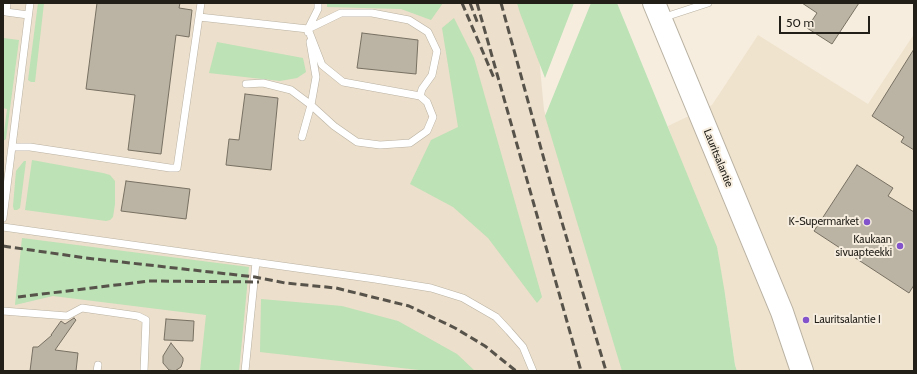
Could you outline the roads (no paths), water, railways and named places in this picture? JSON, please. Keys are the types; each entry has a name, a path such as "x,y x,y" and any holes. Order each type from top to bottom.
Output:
{"main road":[{"name":"Lauritsalantie","path":"657,11 782,312 810,371"},
{"name":"Lauritsalantie","path":"782,312 802,371"}],"lane":[{"path":"7,3 6,12 28,15"},
{"path":"3,218 5,181 12,147 30,3"},
{"path":"12,147 30,147 177,168 201,3"},
{"path":"302,137 311,105 316,77 308,29 318,9 318,3"},
{"path":"657,11 708,3"},
{"path":"199,17 308,29 341,13 372,14 409,20 428,32 437,51 432,76 422,89 420,96"},
{"path":"246,84 263,83 291,90 311,105 334,126 357,142 380,145 410,143 427,132 433,117 426,102 420,96 343,82 322,65 308,29"},
{"path":"3,227 431,288 463,298 496,317 523,347 533,371"},
{"path":"245,371 256,262"},
{"path":"3,312 67,316 82,308 138,316 146,320 144,371"}],"railway":[{"path":"462,3 494,78"},
{"path":"470,3 478,24"},
{"path":"477,3 581,371"},
{"path":"501,3 553,192 606,371"},
{"path":"3,246 86,258 255,277 285,283 336,288 409,306 455,328 485,346 516,371"},
{"path":"18,297 149,281 259,282"}],"place":[{"name":"K-Supermarket","path":"867,222"},
{"name":"Kaukaan sivuapteekki","path":"900,246"},
{"name":"Lauritsalantie I","path":"806,320"}]}
